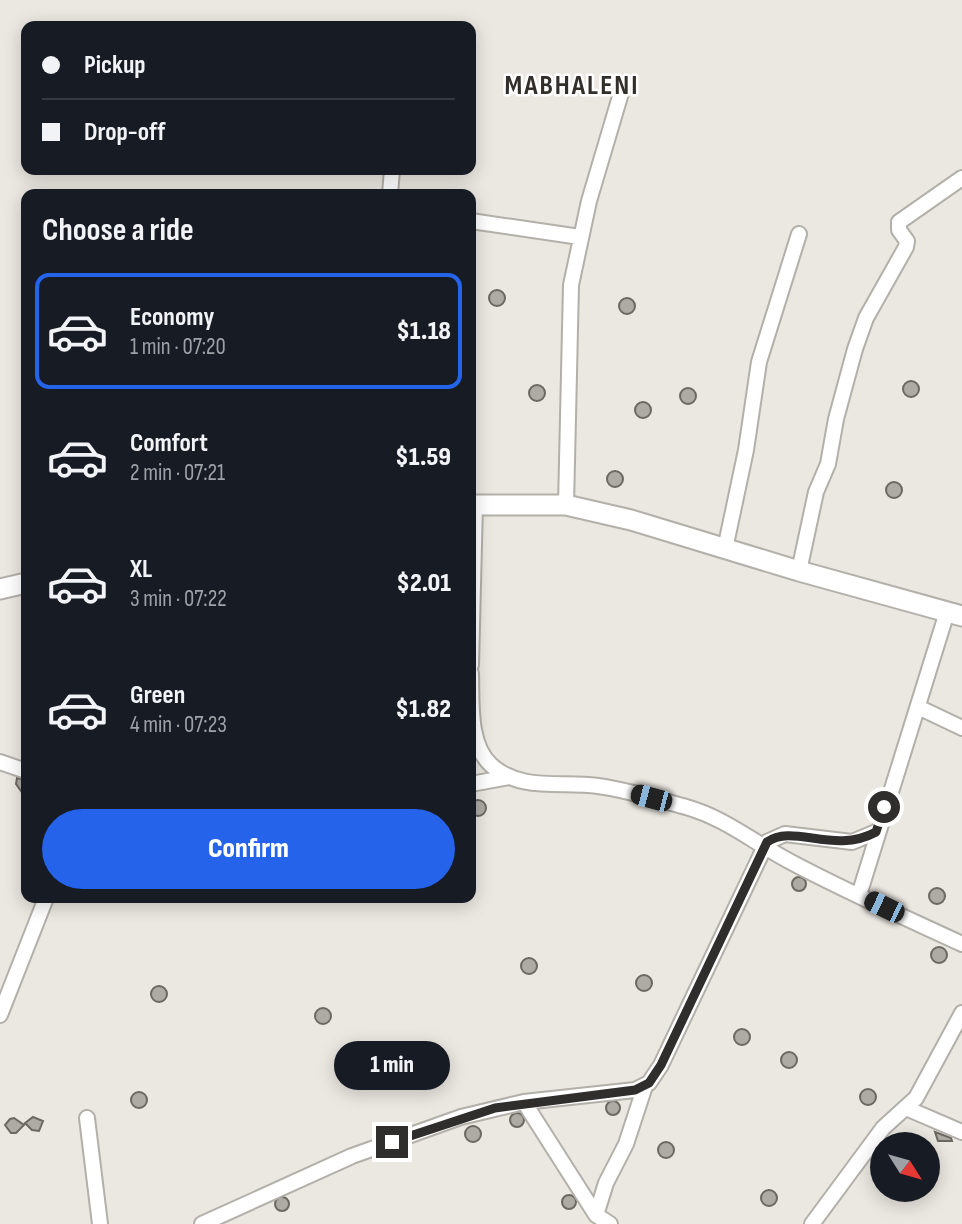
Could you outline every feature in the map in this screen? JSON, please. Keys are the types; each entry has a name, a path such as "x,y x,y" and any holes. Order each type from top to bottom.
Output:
{"street":[{"path":"566,505 571,285 580,237 624,83"},
{"path":"799,571 816,492 828,464 836,419 855,349 866,318 906,247 907,241 900,230 900,222 962,178"},
{"path":"476,222 580,237"},
{"path":"725,549 746,450 759,362 799,234"},
{"path":"476,504 566,505 631,520 799,571 955,614 918,707 876,832 859,895"},
{"path":"0,589 21,584"},
{"path":"918,707 962,728"},
{"path":"476,736 489,763 509,777 532,784 597,786 678,805 721,819 764,846 962,944"},
{"path":"0,762 21,769"},
{"path":"476,783 509,777"},
{"path":"596,1215 606,1183 626,1144 645,1086 657,1073 682,1024 764,846 772,838 785,834 852,842 876,832"},
{"path":"0,1015 44,903"},
{"path":"812,1224 875,1137 921,1091 962,1013"},
{"path":"210,1222 352,1156 461,1117 524,1102 635,1090 645,1086"},
{"path":"524,1102 596,1215 610,1224"},
{"path":"906,1108 962,1132"},
{"path":"87,1118 100,1224"}],"building":[{"path":"497,290 505,298 497,306 489,298"},
{"path":"627,298 635,306 627,314 619,306"},
{"path":"911,381 919,389 911,397 903,389"},
{"path":"537,385 545,393 537,401 529,393"},
{"path":"688,388 696,396 688,404 680,396"},
{"path":"643,402 651,410 643,418 635,410"},
{"path":"615,471 623,479 615,487 607,479"},
{"path":"894,482 902,490 894,498 886,490"},
{"path":"17,778 21,779 21,791 16,784"},
{"path":"476,801 485,805 485,811 476,815"},
{"path":"796,877 802,877 806,884 802,891 796,891 792,887 792,881"},
{"path":"937,888 945,896 937,904 929,896"},
{"path":"939,947 947,955 939,963 931,955"},
{"path":"529,958 537,966 529,974 521,966"},
{"path":"644,975 652,983 644,991 636,983"},
{"path":"159,986 167,994 159,1002 151,994"},
{"path":"323,1008 331,1016 323,1024 315,1016"},
{"path":"742,1029 750,1037 742,1045 734,1037"},
{"path":"789,1052 797,1060 789,1068 781,1060"},
{"path":"868,1089 876,1097 868,1105 860,1097"},
{"path":"139,1092 147,1100 139,1108 131,1100"},
{"path":"613,1101 618,1103 618,1113 613,1115 608,1113 606,1108 608,1103"},
{"path":"514,1113 520,1113 524,1120 520,1127 514,1127 510,1123 510,1117"},
{"path":"33,1117 43,1121 39,1131 32,1130 25,1123"},
{"path":"14,1118 24,1125 16,1133 11,1133 5,1125"},
{"path":"473,1126 481,1134 473,1142 465,1134"},
{"path":"940,1134 951,1138 952,1141 940,1141"},
{"path":"666,1142 674,1150 666,1158 658,1150"},
{"path":"769,1190 777,1198 769,1206 761,1198"},
{"path":"566,1195 572,1195 576,1202 572,1209 566,1209 562,1205 562,1199"},
{"path":"282,1197 287,1199 287,1209 282,1211 277,1209 275,1204 277,1199"}],"district":[{"name":"MABHALENI","path":"572,84"}],"route":[{"path":"392,1142 461,1117 495,1108 536,1100 635,1090 645,1086 657,1073 682,1024 746,881 767,842 785,834 839,842 866,838 876,832 884,807"}]}
